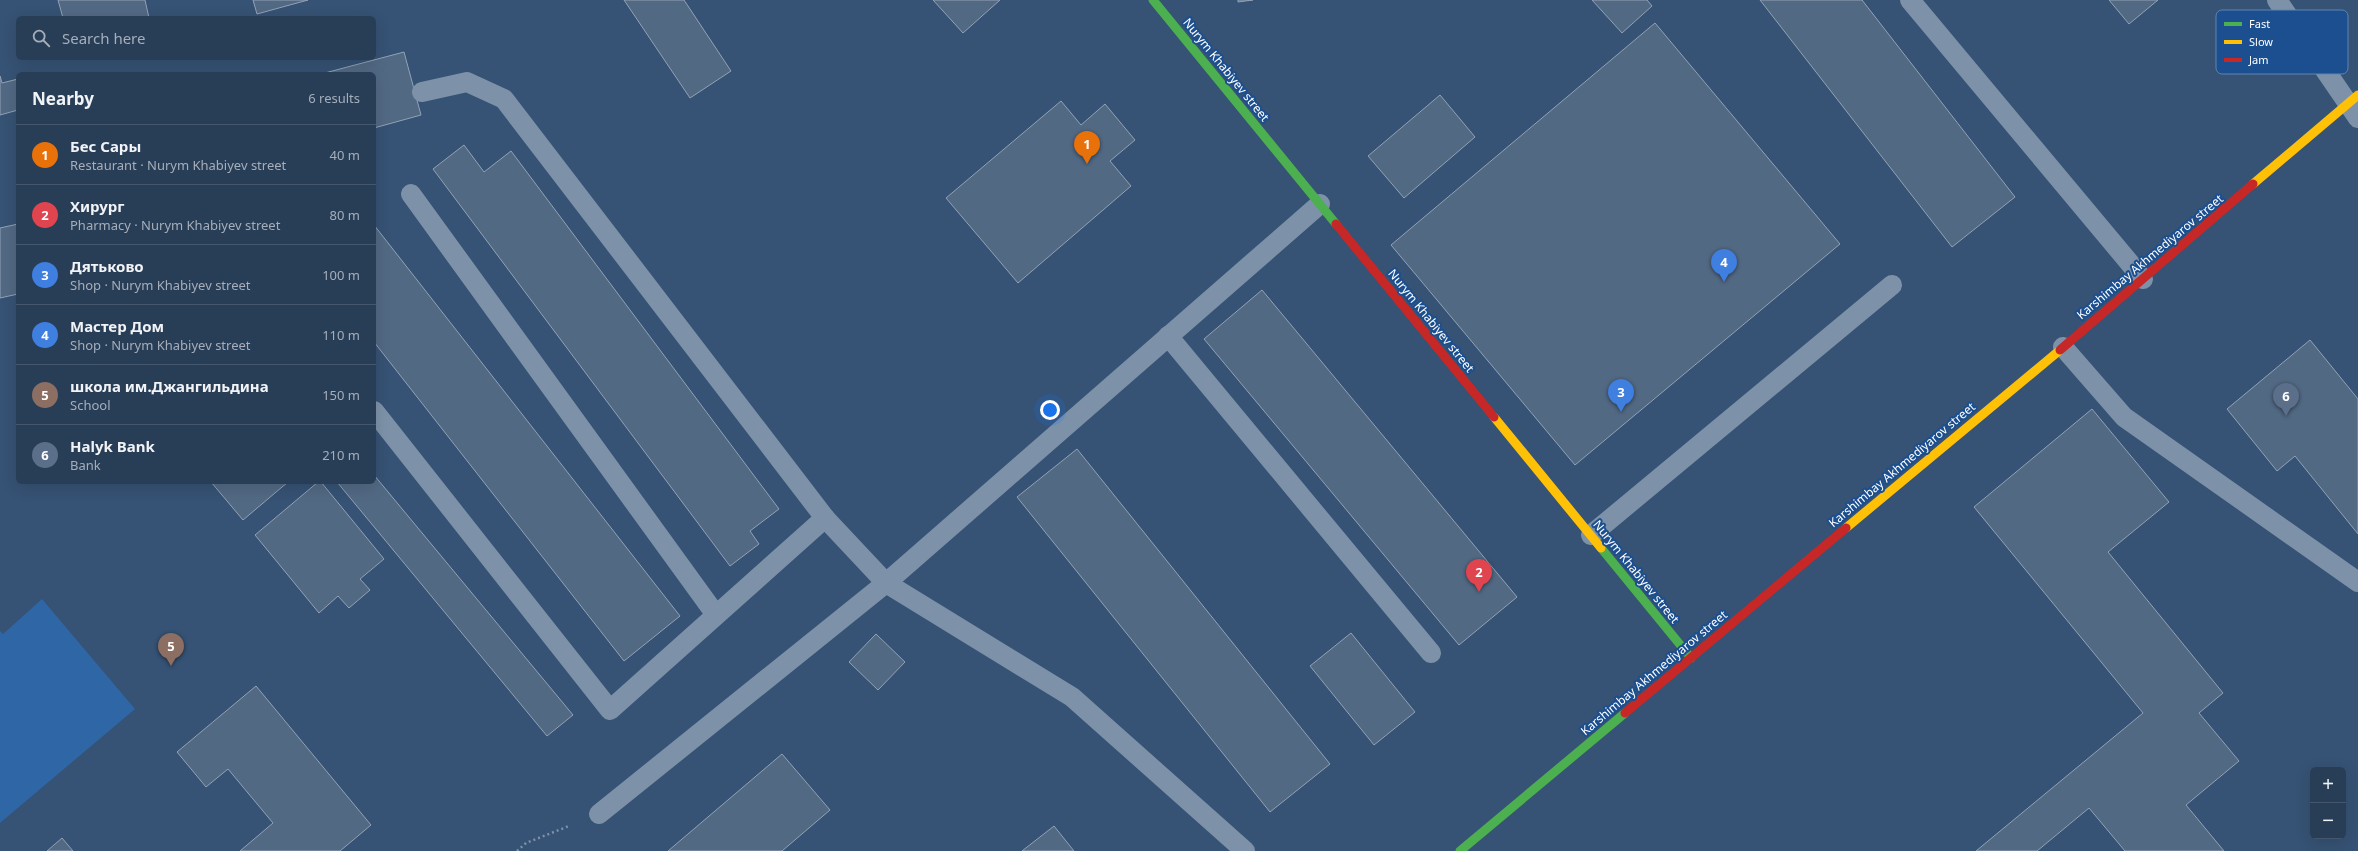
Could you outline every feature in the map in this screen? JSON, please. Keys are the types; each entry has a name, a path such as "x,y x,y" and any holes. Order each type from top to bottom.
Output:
{"main road":[{"name":"Nurym Khabiyev street","path":"1153,0 1691,658"},
{"name":"Karshimbay Akhmediyarov street","path":"1460,851 2143,279 2354,106"}],"lane":[{"path":"1910,0 2143,279"},
{"path":"2277,0 2284,10"},
{"path":"2331,74 2354,106"},
{"path":"422,92 467,82 504,99 825,518 886,582 1072,697 1245,851"},
{"path":"411,194 716,615"},
{"path":"599,814 886,582 1320,204"},
{"path":"1591,535 1892,285"},
{"path":"1168,336 1431,653"},
{"path":"2063,347 2124,417 2358,582"},
{"path":"376,414 610,710 825,518"}],"path":[{"path":"517,851 526,843 599,814"}],"shaded area":[{"path":"42,599 135,709 0,823 0,631 3,634"}],"building":[{"path":"58,0 145,0 149,16 62,16"},
{"path":"253,0 308,0 257,14"},
{"path":"624,0 684,0 731,71 690,98"},
{"path":"933,0 1000,0 963,33"},
{"path":"1238,0 1253,0 1238,2"},
{"path":"1592,0 1647,0 1652,6 1622,33"},
{"path":"1760,0 1862,0 2015,197 1952,247"},
{"path":"2109,0 2158,0 2129,24"},
{"path":"1655,23 1840,244 1575,465 1391,245"},
{"path":"404,52 421,115 376,127 376,72 329,72"},
{"path":"0,76 2,83 16,80 16,111 0,115"},
{"path":"1440,95 1475,137 1404,198 1368,156"},
{"path":"1061,101 1081,125 1105,104 1135,140 1110,161 1131,186 1018,283 946,198"},
{"path":"464,145 484,172 511,151 779,509 750,531 759,544 730,566 433,169"},
{"path":"16,224 16,294 0,298 0,228"},
{"path":"376,228 680,616 624,661 376,345"},
{"path":"1262,290 1517,597 1459,645 1204,339"},
{"path":"2310,340 2358,399 2358,534 2295,456 2277,471 2227,409"},
{"path":"2092,409 2169,502 2108,552 2223,693 2199,713 2239,761 2186,805 2224,851 2125,851 2089,808 2037,851 1976,851 2143,713 1974,507"},
{"path":"1077,449 1330,764 1270,812 1017,497"},
{"path":"376,477 573,715 547,736 339,484 376,484"},
{"path":"213,484 286,484 243,520"},
{"path":"316,484 323,484 384,559 360,579 370,590 349,608 338,596 319,613 255,535"},
{"path":"1351,633 1415,712 1374,745 1310,666"},
{"path":"876,634 905,662 878,690 849,662"},
{"path":"256,686 371,825 340,851 240,851 273,823 228,769 206,787 177,752"},
{"path":"782,754 830,810 782,851 668,851"},
{"path":"1054,826 1074,851 1022,851"},
{"path":"62,838 73,851 47,851"}],"traffic: fast":[{"path":"1153,0 1336,224"},
{"path":"1601,548 1691,658"},
{"path":"1460,851 1625,713"}],"traffic: slow":[{"path":"2253,184 2358,95"},
{"path":"1846,528 2060,350"},
{"path":"1494,417 1601,548"}],"traffic: jam":[{"path":"2060,350 2253,184"},
{"path":"1336,224 1494,417"},
{"path":"1625,713 1846,528"}],"place":[{"name":"Бес Сары","path":"1087,164"},
{"name":"Мастер Дом","path":"1724,282"},
{"name":"Дятьково","path":"1621,412"},
{"name":"Halyk Bank","path":"2286,416"},
{"name":"Хирург","path":"1479,592"},
{"name":"школа им.Джангильдина","path":"171,666"}]}
